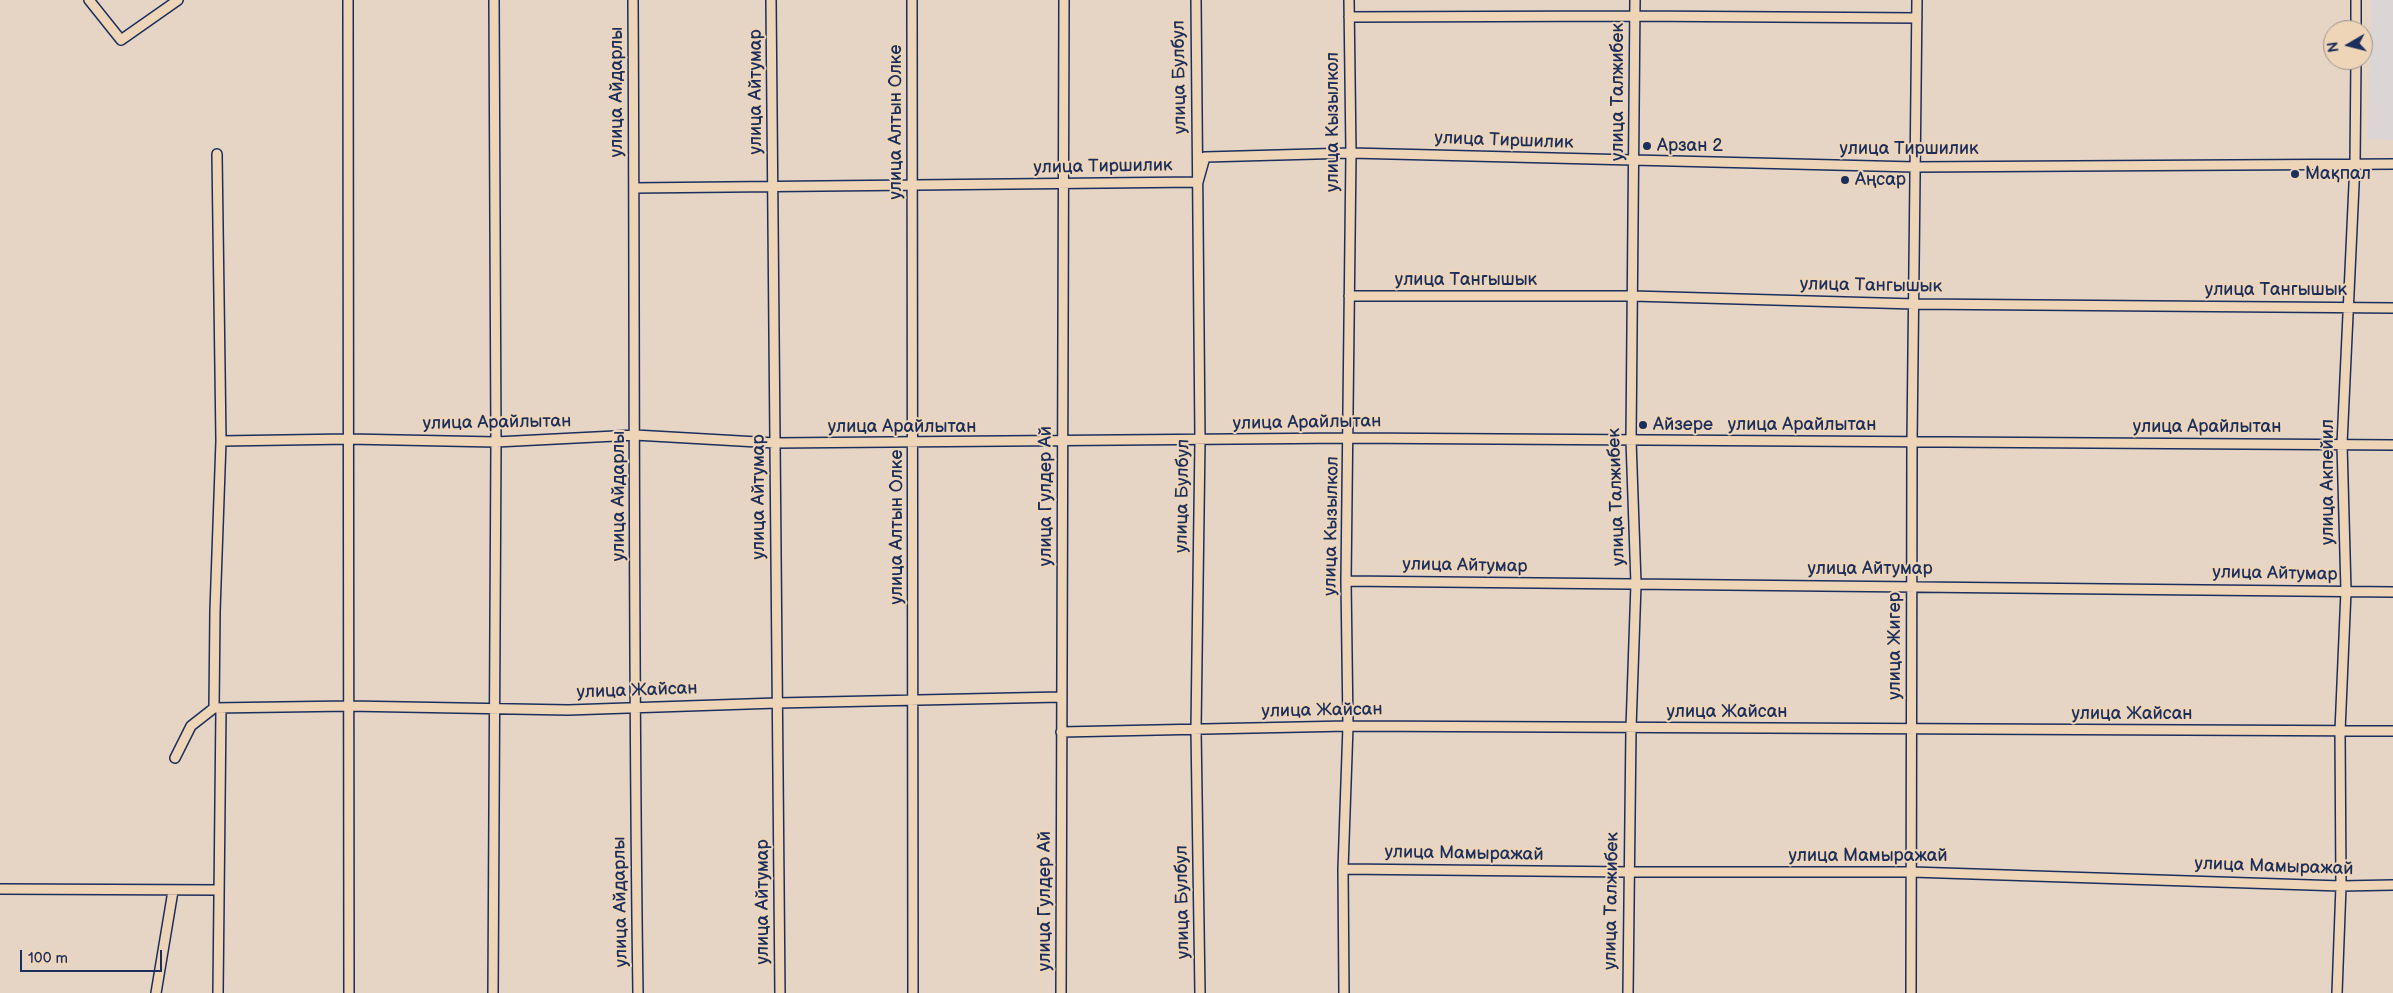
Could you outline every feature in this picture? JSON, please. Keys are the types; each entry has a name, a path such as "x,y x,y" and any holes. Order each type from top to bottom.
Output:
{"street":[{"path":"89,0 121,40 178,0"},
{"path":"348,0 349,993"},
{"path":"493,993 496,442 494,0"},
{"name":"улица Айдарлы","path":"633,0 636,435 634,707 638,993"},
{"name":"улица Айтумар","path":"771,0 780,993"},
{"name":"улица Алтын Олке","path":"912,0 913,993"},
{"name":"улица Гулдер Ай","path":"1061,993 1064,0"},
{"name":"улица Булбул","path":"1196,0 1200,440 1196,729 1200,993"},
{"name":"улица Кызылкол","path":"1344,993 1343,869 1348,726 1346,581 1351,153 1349,0"},
{"name":"улица Талжибек","path":"1628,993 1631,728 1636,584 1631,440 1635,0"},
{"name":"улица Жигер","path":"1911,993 1912,442 1917,0"},
{"path":"2356,0 2356,20"},
{"path":"1349,17 1634,16 1917,18"},
{"name":"улица Акпейил","path":"2337,993 2341,886 2340,731 2346,591 2342,444 2355,163 2356,70"},
{"name":"улица Тиршилик","path":"634,188 1198,182 1206,157 1351,153 1915,167 2393,164"},
{"path":"217,154 221,441 215,611 218,708 218,993"},
{"name":"улица Тангышык","path":"1349,296 1633,296 1915,304 2348,306 2393,308"},
{"name":"улица Арайлытан","path":"221,441 349,439 496,442 636,435 775,443 1349,438 2393,445"},
{"name":"улица Айтумар","path":"1346,581 1912,585 2393,592"},
{"name":"улица Жайсан","path":"218,708 349,706 568,710 1061,697"},
{"path":"174,758 191,726 218,708"},
{"name":"улица Жайсан","path":"1061,732 1348,726 2393,731"},
{"name":"улица Мамыражай","path":"1343,869 1912,872 2341,886 2393,885"},
{"path":"0,890 219,890"},
{"path":"156,993 173,891"}],"shaded area":[{"path":"2371,0 2393,0 2393,140 2368,139 2369,70 2373,70 2373,20 2371,20"}],"place":[{"name":"Арзан 2","path":"1647,146"},
{"name":"Мақпал","path":"2295,174"},
{"name":"Аңсар","path":"1845,180"},
{"name":"Айзере","path":"1643,425"}]}
